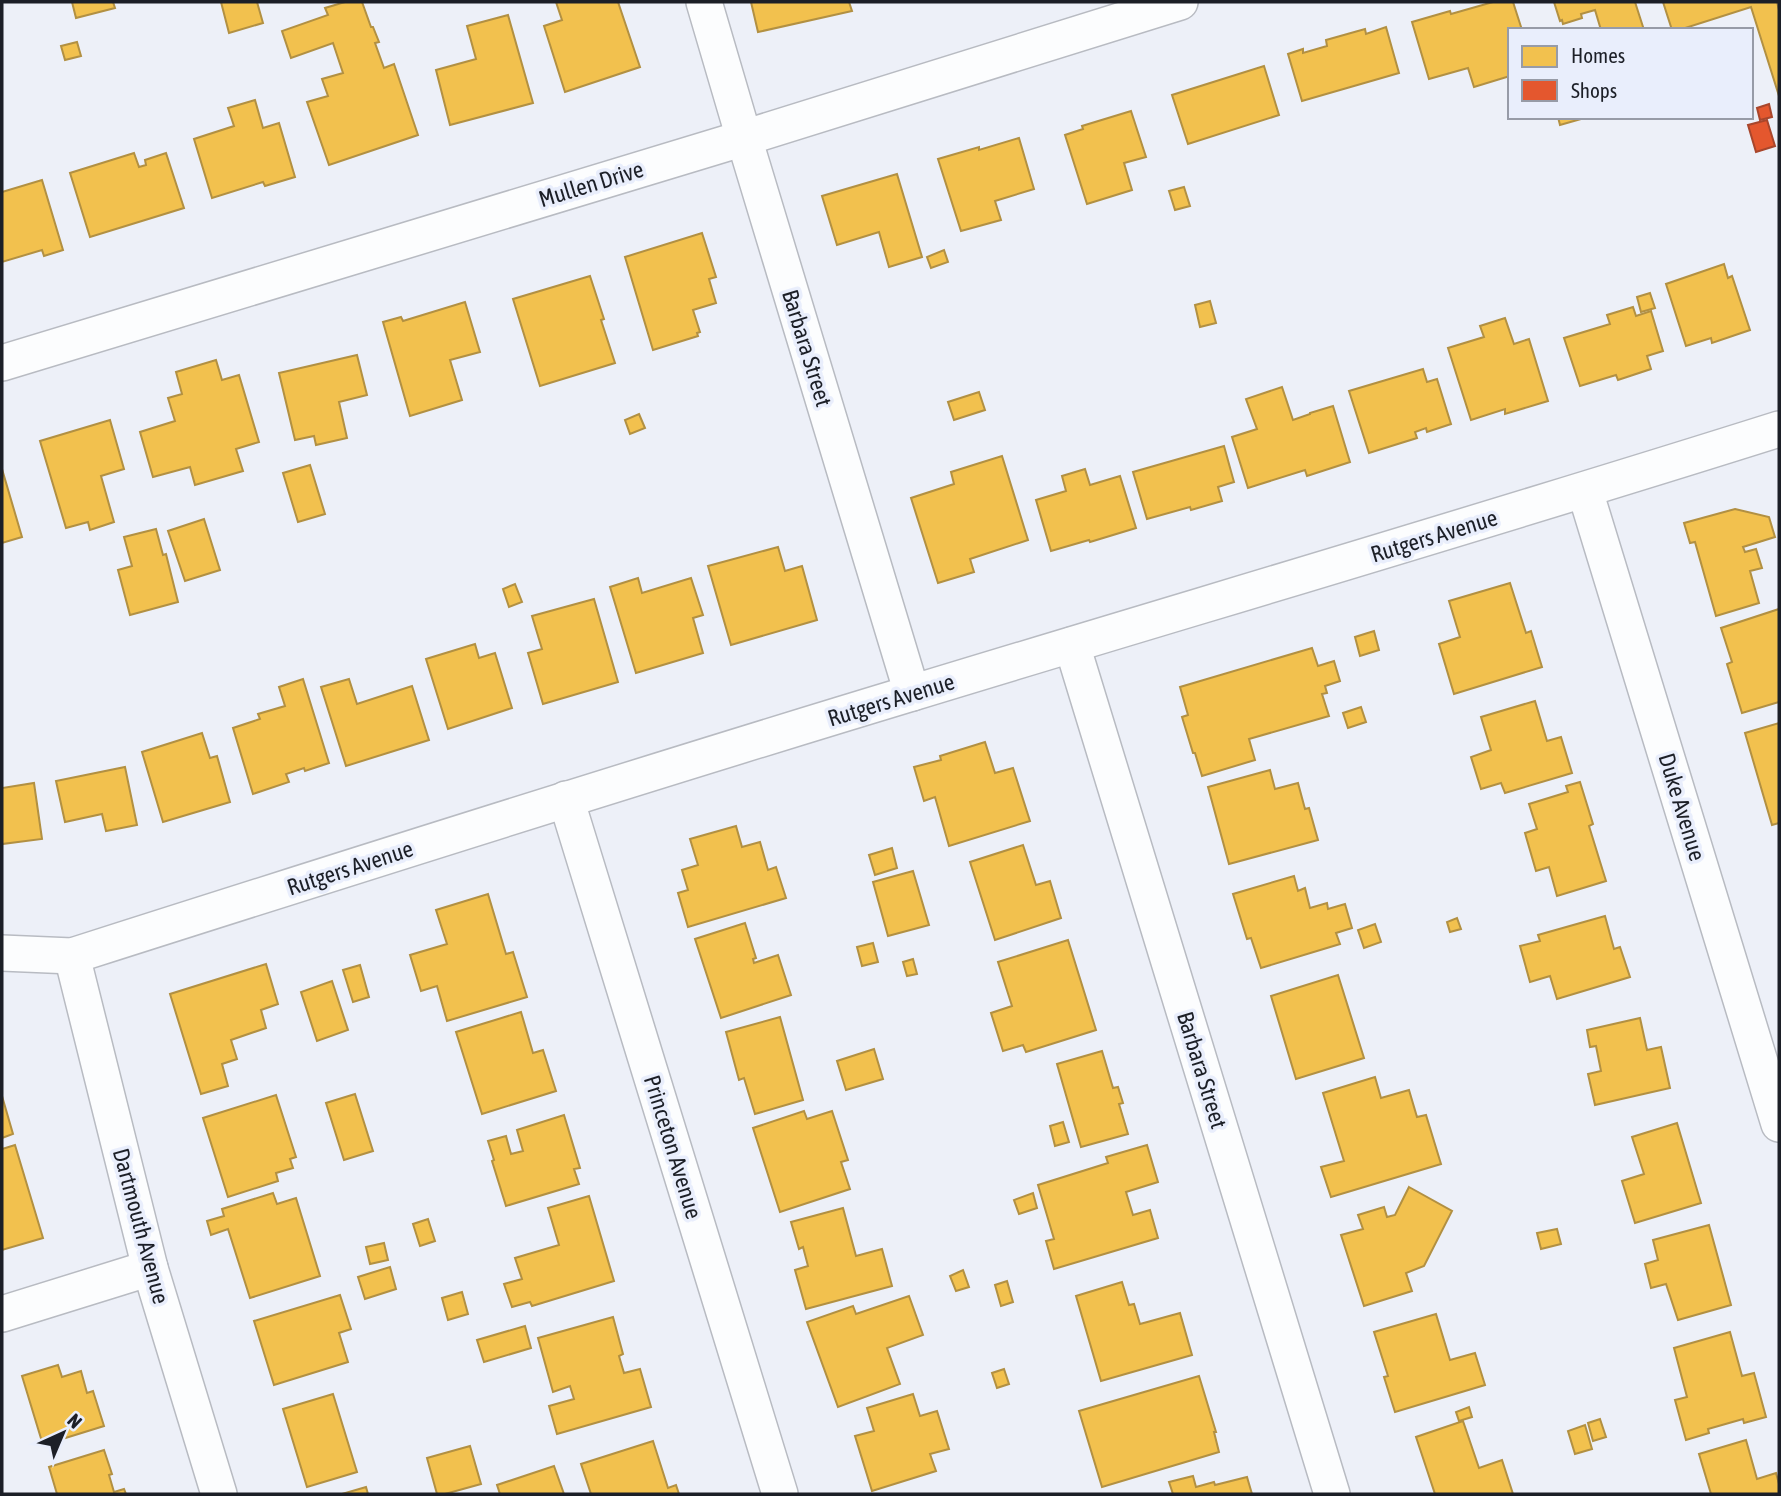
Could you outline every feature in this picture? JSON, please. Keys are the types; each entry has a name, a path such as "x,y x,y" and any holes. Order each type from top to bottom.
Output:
{"street":[{"name":"Barbara Street","path":"704,2 912,693"},
{"name":"Mullen Drive","path":"2,363 744,138 1180,2"},
{"name":"Rutgers Avenue","path":"2,953 72,956 566,799 1585,491 1779,429"},
{"name":"Duke Avenue","path":"1585,491 1779,1124"},
{"name":"Barbara Street","path":"1072,645 1332,1494"},
{"name":"Princeton Avenue","path":"566,799 780,1494"},
{"name":"Dartmouth Avenue","path":"72,956 150,1268 219,1494"},
{"path":"2,1314 150,1268"}],"building: Homes":[{"path":"72,2 113,2 115,8 76,18"},
{"path":"221,2 257,2 263,23 229,33"},
{"path":"345,2 362,2 379,42 375,43 384,68 394,64 418,135 329,165 307,102 328,96 322,79 343,73 333,43 291,58 282,31 328,15 325,8"},
{"path":"556,2 618,2 640,67 565,92 544,26 562,20"},
{"path":"751,2 849,2 852,11 758,32"},
{"path":"1493,2 1513,2 1521,28 1508,28 1508,77 1474,87 1468,68 1429,79 1412,22 1450,11 1451,14"},
{"path":"1554,2 1635,2 1643,28 1600,28 1595,10 1581,14 1582,18 1563,24 1562,20 1560,21"},
{"path":"1663,2 1777,2 1779,96 1751,7 1685,28 1671,28"},
{"path":"508,15 533,103 450,125 436,70 476,59 467,26"},
{"path":"1386,27 1399,73 1302,101 1288,54 1327,46 1326,40 1365,29 1366,34"},
{"path":"77,42 81,56 65,60 61,46"},
{"path":"1264,66 1279,115 1188,144 1172,95"},
{"path":"255,100 263,128 279,123 295,177 265,186 263,182 212,198 194,139 234,126 228,108"},
{"path":"1131,111 1146,157 1124,163 1132,190 1087,204 1065,135 1083,129 1082,126"},
{"path":"1558,119 1581,119 1560,125"},
{"path":"1019,138 1034,189 995,201 1001,220 961,231 938,159"},
{"path":"134,153 139,167 146,165 145,160 166,153 184,208 90,237 70,173"},
{"path":"897,174 922,257 889,267 879,232 837,245 822,196"},
{"path":"42,180 63,250 44,256 42,250 2,262 2,192"},
{"path":"1184,187 1190,206 1175,210 1169,191"},
{"path":"702,233 716,277 709,279 716,303 693,310 700,332 697,333 698,336 653,350 625,257"},
{"path":"944,250 948,262 931,268 927,257"},
{"path":"1724,264 1728,278 1732,276 1750,330 1712,343 1711,338 1686,346 1666,284"},
{"path":"590,276 615,363 540,386 513,299"},
{"path":"1650,293 1655,308 1641,312 1637,297"},
{"path":"1210,301 1216,323 1200,327 1195,305"},
{"path":"465,302 480,352 450,360 462,400 410,416 383,322 401,317 403,321"},
{"path":"1633,307 1636,316 1651,311 1663,351 1647,356 1651,369 1618,380 1616,375 1580,386 1564,338 1610,324 1607,315"},
{"path":"1505,318 1514,344 1529,339 1548,401 1505,414 1505,409 1471,420 1448,348 1484,337 1480,326"},
{"path":"357,355 367,395 339,402 347,438 316,445 314,436 295,440 279,373"},
{"path":"216,360 222,380 239,375 259,442 236,449 243,471 195,485 190,467 153,477 140,432 175,421 168,398 182,394 176,372"},
{"path":"1423,369 1427,382 1437,379 1451,424 1427,432 1426,428 1415,432 1417,438 1369,453 1349,391"},
{"path":"1282,387 1293,420 1333,406 1350,462 1307,476 1305,470 1248,488 1232,437 1257,429 1246,399"},
{"path":"979,392 985,410 954,420 948,402"},
{"path":"639,414 645,428 630,434 625,420"},
{"path":"110,420 124,469 101,476 114,522 90,530 88,522 66,528 40,441"},
{"path":"1224,446 1234,482 1218,487 1222,501 1147,519 1133,472"},
{"path":"1002,456 1028,540 970,559 974,572 938,583 911,498 954,484 951,472"},
{"path":"310,465 325,514 298,522 283,473"},
{"path":"2,469 22,537 2,543"},
{"path":"1085,469 1090,485 1120,476 1136,528 1051,551 1036,500 1066,491 1062,476"},
{"path":"1735,509 1769,517 1775,537 1743,547 1745,552 1756,549 1762,568 1750,571 1759,603 1716,616 1695,542 1690,543 1684,523"},
{"path":"204,519 220,570 185,581 168,531"},
{"path":"156,529 163,555 166,554 178,602 130,615 118,570 132,566 124,537"},
{"path":"778,547 785,571 802,566 817,620 731,645 708,566"},
{"path":"638,578 642,593 691,578 703,615 693,618 703,653 636,673 610,587"},
{"path":"1510,583 1526,633 1531,631 1542,667 1454,694 1439,644 1460,637 1449,601"},
{"path":"515,584 522,602 509,607 503,589"},
{"path":"594,599 618,682 543,704 528,653 542,649 532,616"},
{"path":"1779,609 1779,702 1742,713 1727,664 1732,662 1721,628"},
{"path":"1374,631 1379,650 1360,656 1355,637"},
{"path":"475,644 479,658 495,653 512,708 448,729 426,659"},
{"path":"1312,648 1318,666 1334,661 1340,681 1325,686 1327,693 1322,694 1329,716 1249,739 1255,760 1202,776 1182,717 1188,715 1180,687"},
{"path":"303,679 329,763 286,774 289,782 253,794 233,728 260,719 258,714 285,706 279,687"},
{"path":"349,679 357,704 412,686 429,740 346,766 321,687"},
{"path":"1535,701 1547,741 1561,737 1572,773 1505,793 1501,783 1481,789 1471,757 1491,750 1481,717"},
{"path":"1361,707 1366,722 1348,728 1343,713"},
{"path":"1779,723 1779,823 1772,825 1745,733"},
{"path":"202,733 210,758 217,756 230,802 163,822 142,752"},
{"path":"985,742 995,773 1013,768 1030,821 949,846 935,797 924,801 914,767 941,760 940,756"},
{"path":"125,767 137,825 106,831 102,814 65,822 56,781"},
{"path":"1270,770 1275,789 1298,783 1305,809 1309,808 1318,840 1229,864 1208,787"},
{"path":"1580,782 1593,824 1589,826 1606,881 1557,896 1549,867 1536,871 1525,833 1537,829 1529,804 1568,792 1566,786"},
{"path":"34,783 42,839 2,844 2,788"},
{"path":"736,826 742,847 760,842 768,870 776,867 786,898 688,927 678,893 688,890 682,870 698,865 690,839"},
{"path":"1023,845 1036,885 1050,881 1061,918 995,940 970,862"},
{"path":"892,848 897,868 875,875 869,855"},
{"path":"913,871 929,925 888,936 873,882"},
{"path":"1294,876 1298,891 1305,888 1310,908 1327,903 1328,909 1345,904 1352,928 1336,933 1340,944 1261,968 1251,938 1247,939 1233,894"},
{"path":"488,894 506,954 513,952 527,997 447,1021 437,986 421,991 410,955 447,944 436,910"},
{"path":"1605,916 1614,949 1620,947 1630,977 1557,999 1550,976 1530,982 1520,946 1540,941 1538,935"},
{"path":"1457,918 1461,929 1450,932 1447,922"},
{"path":"745,923 756,958 753,959 754,963 778,955 791,995 721,1018 695,939"},
{"path":"1375,924 1381,942 1364,948 1358,930"},
{"path":"1068,940 1096,1030 1026,1052 1023,1045 1003,1051 991,1013 1012,1006 998,962"},
{"path":"873,943 878,962 862,966 857,947"},
{"path":"913,959 917,974 907,976 903,962"},
{"path":"266,964 278,1004 261,1010 266,1028 231,1040 237,1059 222,1064 228,1086 201,1094 170,994"},
{"path":"360,965 369,997 353,1002 343,970"},
{"path":"1338,975 1364,1058 1296,1079 1271,996"},
{"path":"332,981 348,1030 317,1041 301,992"},
{"path":"521,1012 533,1053 543,1050 556,1091 482,1114 456,1032"},
{"path":"780,1017 803,1100 755,1114 744,1078 739,1080 726,1032"},
{"path":"1640,1018 1647,1050 1661,1047 1670,1088 1595,1105 1588,1074 1601,1071 1596,1046 1590,1047 1587,1030"},
{"path":"874,1049 883,1079 846,1090 837,1061"},
{"path":"1102,1051 1113,1088 1118,1087 1123,1103 1119,1104 1128,1134 1081,1147 1057,1064"},
{"path":"1375,1077 1381,1098 1409,1090 1417,1117 1426,1115 1441,1164 1331,1197 1321,1167 1344,1161 1323,1093"},
{"path":"355,1094 373,1151 344,1160 326,1103"},
{"path":"276,1095 296,1157 290,1159 293,1168 276,1173 278,1181 228,1197 203,1118"},
{"path":"2,1096 13,1134 2,1138"},
{"path":"804,1111 807,1119 832,1111 848,1160 841,1162 850,1189 780,1212 753,1128"},
{"path":"564,1115 580,1168 574,1169 579,1184 506,1206 488,1141 506,1136 511,1154 523,1151 517,1130"},
{"path":"1063,1122 1069,1142 1055,1146 1050,1126"},
{"path":"1677,1123 1701,1203 1635,1223 1622,1181 1644,1174 1632,1137"},
{"path":"15,1145 43,1238 2,1250 2,1149"},
{"path":"1147,1145 1158,1182 1126,1192 1133,1215 1150,1210 1158,1238 1054,1269 1046,1241 1054,1239 1038,1185 1108,1163 1106,1157"},
{"path":"1409,1187 1452,1211 1424,1266 1406,1273 1412,1291 1364,1306 1341,1235 1363,1229 1358,1215 1384,1207 1387,1217 1395,1215"},
{"path":"273,1193 277,1204 296,1198 320,1276 250,1298 228,1229 211,1235 207,1221 224,1216 222,1209"},
{"path":"1033,1193 1037,1208 1019,1214 1014,1200"},
{"path":"589,1196 614,1281 532,1306 530,1302 512,1307 504,1284 522,1279 515,1258 559,1245 548,1208"},
{"path":"843,1208 856,1256 882,1249 892,1286 806,1309 795,1270 808,1266 803,1247 799,1249 791,1222"},
{"path":"428,1219 435,1241 420,1246 413,1224"},
{"path":"1709,1225 1731,1305 1678,1320 1666,1284 1651,1288 1645,1264 1658,1260 1653,1240"},
{"path":"1557,1229 1561,1244 1541,1249 1537,1233"},
{"path":"384,1243 388,1260 370,1264 366,1247"},
{"path":"390,1267 396,1289 365,1299 358,1277"},
{"path":"963,1270 969,1287 956,1291 950,1276"},
{"path":"1007,1281 1013,1302 1001,1306 995,1285"},
{"path":"1122,1282 1129,1305 1134,1304 1140,1324 1180,1313 1192,1355 1101,1381 1076,1296"},
{"path":"462,1292 468,1314 448,1320 442,1298"},
{"path":"340,1295 351,1329 339,1333 348,1362 274,1385 254,1321"},
{"path":"909,1296 923,1335 887,1348 900,1384 838,1407 807,1322 853,1306 856,1314"},
{"path":"1436,1314 1450,1360 1475,1353 1485,1385 1395,1412 1384,1377 1388,1376 1374,1332"},
{"path":"613,1317 623,1354 619,1356 624,1373 640,1369 651,1407 557,1434 549,1406 574,1399 570,1386 553,1392 538,1338"},
{"path":"525,1326 531,1348 484,1362 477,1340"},
{"path":"1730,1332 1742,1376 1754,1373 1766,1417 1744,1423 1743,1419 1708,1429 1709,1433 1686,1440 1675,1400 1687,1397 1674,1348"},
{"path":"58,1365 62,1377 81,1371 87,1393 93,1391 104,1426 43,1445 22,1376"},
{"path":"1004,1369 1009,1384 997,1388 992,1373"},
{"path":"1199,1376 1216,1432 1219,1452 1102,1487 1079,1411"},
{"path":"333,1394 357,1472 307,1487 283,1409"},
{"path":"913,1394 920,1416 937,1411 949,1449 930,1454 936,1471 872,1491 855,1436 874,1431 867,1408"},
{"path":"1469,1407 1472,1417 1459,1421 1456,1412"},
{"path":"1600,1419 1606,1437 1593,1441 1588,1423"},
{"path":"1463,1421 1479,1468 1502,1460 1513,1494 1435,1494 1416,1437"},
{"path":"1585,1425 1592,1449 1575,1454 1568,1431"},
{"path":"1746,1440 1757,1479 1776,1473 1779,1494 1711,1494 1699,1454"},
{"path":"653,1441 668,1488 676,1485 679,1494 591,1494 581,1464"},
{"path":"470,1446 481,1484 437,1494 427,1458"},
{"path":"104,1450 112,1474 109,1475 114,1492 124,1489 126,1494 57,1494 49,1467"},
{"path":"554,1466 564,1494 500,1494 497,1485"},
{"path":"1193,1476 1196,1487 1247,1477 1252,1494 1173,1494 1169,1482"},
{"path":"366,1487 368,1494 342,1494"}],"building: Shops":[{"path":"1769,104 1772,117 1760,120 1757,108"},
{"path":"1767,120 1775,146 1756,152 1748,125"}]}
